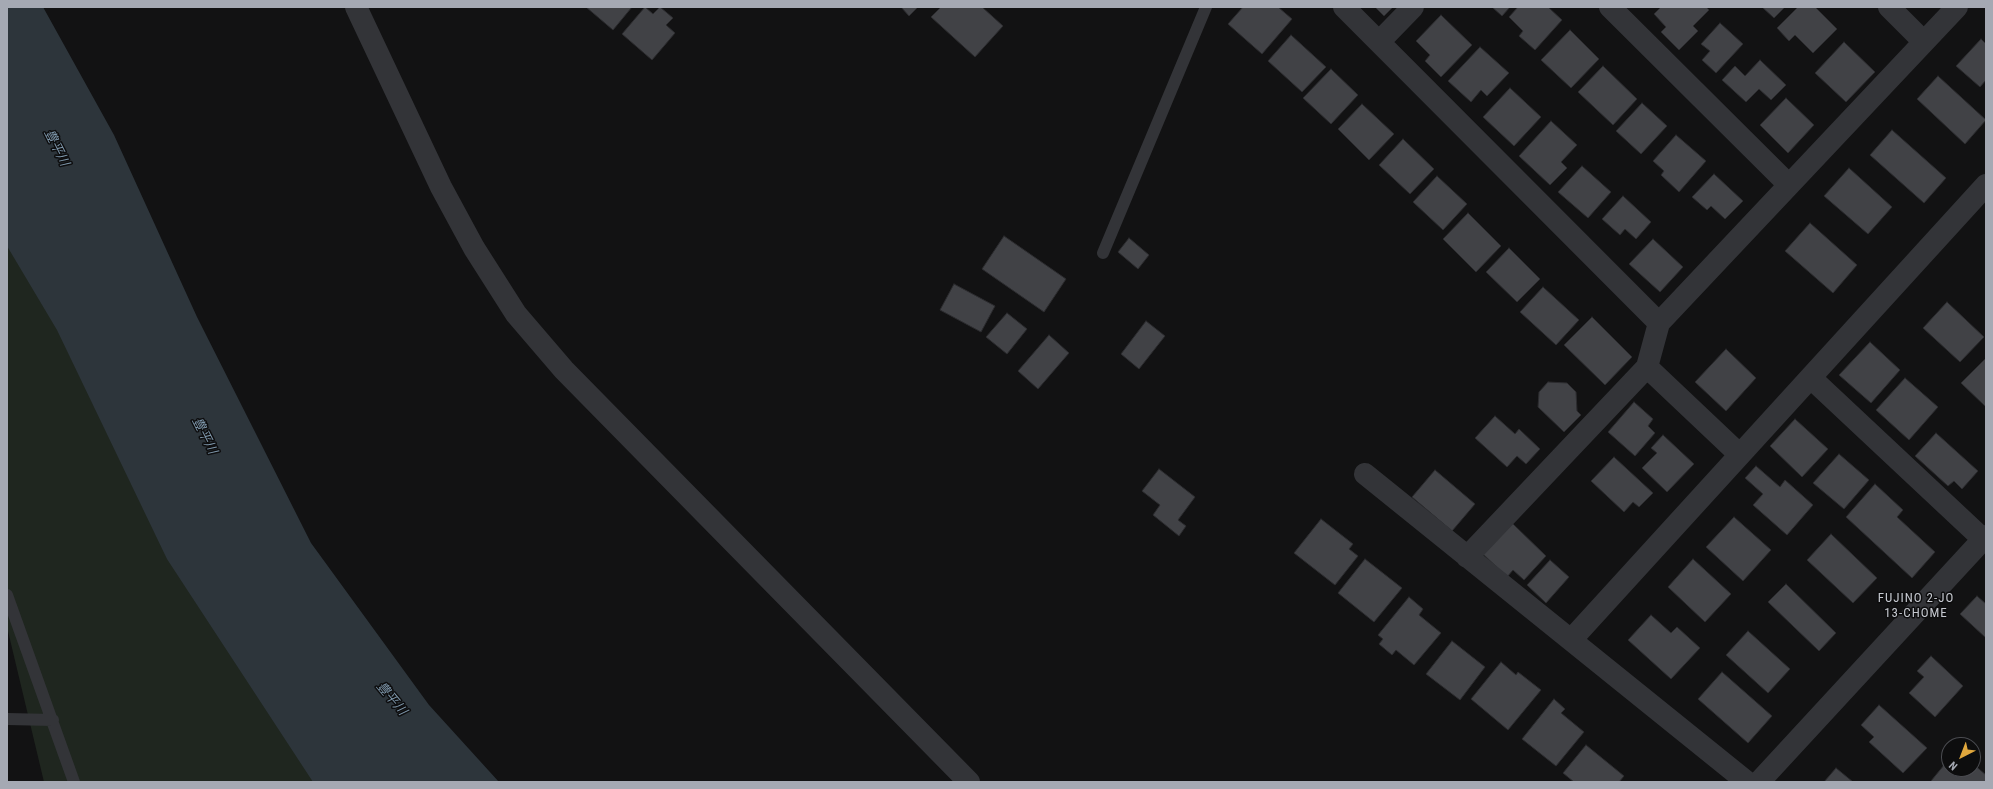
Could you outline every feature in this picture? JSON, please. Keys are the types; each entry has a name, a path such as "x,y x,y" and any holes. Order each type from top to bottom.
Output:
{"street":[{"path":"356,7 441,187 474,248 516,314 564,370 969,782"},
{"path":"1344,7 1659,323"},
{"path":"1379,42 1413,7"},
{"path":"1610,7 1789,185"},
{"path":"1889,7 1924,42"},
{"path":"1467,557 1647,367 1659,323 1957,7"},
{"path":"1571,640 1986,185"},
{"path":"1647,367 1740,455"},
{"path":"1759,782 1985,539 1811,378"},
{"path":"1365,474 1747,782"}],"lane":[{"path":"1103,253 1206,7"},
{"path":"7,595 74,782"},
{"path":"7,718 53,720"}],"shaded area":[{"path":"7,211 347,782 44,782 7,627"}],"water":[{"name":"豊平川","path":"7,7 43,7 114,135 197,317 311,543 429,705 499,782 313,782 167,559 57,330 7,246"}],"building":[{"path":"586,7 632,7 613,30"},
{"path":"645,7 653,14 660,7 673,18 666,25 675,33 652,60 622,34"},
{"path":"901,7 918,7 909,16"},
{"path":"941,7 982,7 1003,26 975,57 931,17"},
{"path":"1243,7 1278,7 1292,19 1262,54 1228,24"},
{"path":"1375,7 1393,7 1384,16"},
{"path":"1492,7 1510,7 1502,16"},
{"path":"1518,7 1548,7 1562,20 1535,50 1519,36 1523,31 1509,17"},
{"path":"1661,7 1706,7 1709,10 1693,26 1698,31 1679,50 1661,32 1666,27 1654,14"},
{"path":"1762,7 1785,7 1774,18"},
{"path":"1798,7 1815,7 1837,29 1813,53 1795,35 1789,41 1777,28"},
{"path":"1441,15 1472,45 1441,77 1425,61 1430,55 1416,41"},
{"path":"1720,23 1743,44 1716,73 1702,60 1710,51 1701,44"},
{"path":"1570,30 1599,59 1571,88 1541,60"},
{"path":"1291,35 1326,67 1302,92 1268,61"},
{"path":"1981,39 1986,44 1986,80 1980,87 1956,66"},
{"path":"1844,42 1875,72 1846,102 1815,73"},
{"path":"1480,47 1509,73 1487,96 1481,90 1471,102 1448,81"},
{"path":"1760,60 1786,85 1771,100 1759,89 1746,102 1722,80 1735,66 1745,76"},
{"path":"1603,66 1637,99 1613,125 1578,92"},
{"path":"1331,69 1358,95 1331,124 1303,98"},
{"path":"1938,76 1986,120 1965,144 1917,99"},
{"path":"1510,88 1541,117 1514,146 1483,117"},
{"path":"1786,98 1814,125 1788,153 1760,125"},
{"path":"1642,103 1667,126 1641,154 1616,131"},
{"path":"1362,104 1394,134 1369,160 1338,129"},
{"path":"1551,121 1577,145 1561,162 1567,168 1550,185 1519,156"},
{"path":"1892,130 1946,178 1924,203 1870,155"},
{"path":"1676,135 1706,161 1679,192 1661,175 1664,171 1653,161"},
{"path":"1403,139 1434,169 1410,194 1379,165"},
{"path":"1582,166 1611,192 1588,218 1558,192"},
{"path":"1849,168 1892,207 1868,234 1824,196"},
{"path":"1714,174 1743,201 1725,219 1711,206 1707,210 1692,197"},
{"path":"1437,176 1467,204 1443,230 1413,202"},
{"path":"1623,196 1651,222 1636,239 1625,229 1620,235 1602,219"},
{"path":"1468,213 1501,246 1476,272 1443,239"},
{"path":"1810,223 1857,265 1833,293 1785,251"},
{"path":"1004,236 1066,279 1044,312 982,269"},
{"path":"1129,238 1149,255 1138,269 1118,252"},
{"path":"1653,239 1683,267 1660,292 1629,264"},
{"path":"1509,248 1540,279 1517,302 1486,272"},
{"path":"954,284 995,306 981,332 940,310"},
{"path":"1543,287 1579,320 1556,345 1520,312"},
{"path":"1947,302 1984,337 1960,362 1923,328"},
{"path":"1007,313 1027,329 1007,354 986,337"},
{"path":"1592,317 1632,357 1605,385 1564,345"},
{"path":"1146,321 1165,336 1139,369 1121,354"},
{"path":"1049,335 1069,353 1038,389 1018,371"},
{"path":"1870,342 1900,370 1871,403 1839,375"},
{"path":"1726,349 1756,378 1726,411 1695,382"},
{"path":"1986,358 1986,407 1961,383"},
{"path":"1905,378 1938,407 1909,440 1876,410"},
{"path":"1548,382 1567,383 1576,392 1577,411 1581,415 1564,432 1538,407 1539,392"},
{"path":"1634,402 1653,419 1648,426 1655,433 1635,456 1608,432"},
{"path":"1495,416 1515,434 1519,429 1540,449 1526,464 1517,456 1507,467 1475,438"},
{"path":"1795,419 1828,449 1802,477 1770,446"},
{"path":"1936,433 1978,471 1962,489 1954,481 1948,486 1915,456"},
{"path":"1663,435 1694,464 1667,492 1642,468 1657,453 1651,448"},
{"path":"1839,454 1869,480 1844,509 1813,483"},
{"path":"1614,457 1653,493 1639,507 1633,502 1624,512 1591,481"},
{"path":"1756,466 1780,487 1785,480 1813,505 1787,535 1753,505 1763,494 1745,478"},
{"path":"1159,469 1195,497 1178,520 1186,526 1179,536 1153,515 1160,505 1142,491"},
{"path":"1435,470 1475,504 1452,531 1412,497"},
{"path":"1875,484 1903,510 1897,517 1935,552 1912,578 1846,517"},
{"path":"1734,517 1771,550 1743,581 1706,547"},
{"path":"1321,519 1353,544 1349,549 1358,556 1335,585 1294,553"},
{"path":"1512,523 1546,556 1524,580 1513,570 1507,577 1483,554"},
{"path":"1831,534 1877,578 1853,603 1807,560"},
{"path":"1365,559 1402,588 1374,622 1338,593"},
{"path":"1693,559 1731,594 1705,622 1668,587"},
{"path":"1550,560 1569,577 1546,603 1527,585"},
{"path":"1786,584 1836,633 1819,651 1768,602"},
{"path":"1977,596 1986,604 1986,638 1960,614"},
{"path":"1409,597 1423,609 1419,615 1441,633 1414,665 1396,650 1392,655 1379,644 1383,639 1378,635"},
{"path":"1651,615 1671,633 1677,627 1700,648 1671,679 1628,640"},
{"path":"1748,631 1790,669 1768,693 1726,655"},
{"path":"1452,641 1485,667 1460,700 1426,674"},
{"path":"1931,656 1963,686 1935,717 1909,693 1924,677 1917,671"},
{"path":"1501,662 1516,675 1518,672 1541,690 1508,730 1471,699"},
{"path":"1722,672 1772,716 1748,743 1698,699"},
{"path":"1554,699 1565,709 1561,713 1584,732 1556,766 1522,739"},
{"path":"1879,705 1927,748 1903,773 1869,742 1874,737 1861,725"},
{"path":"1586,745 1624,776 1619,782 1574,782 1563,773"},
{"path":"1836,768 1853,782 1824,782"},
{"path":"1941,769 1941,777 1981,777 1981,771 1986,775 1986,782 1931,781"}],"district":[{"name":"FUJINO 2-JO 13-CHOME","path":"1916,606"}]}
